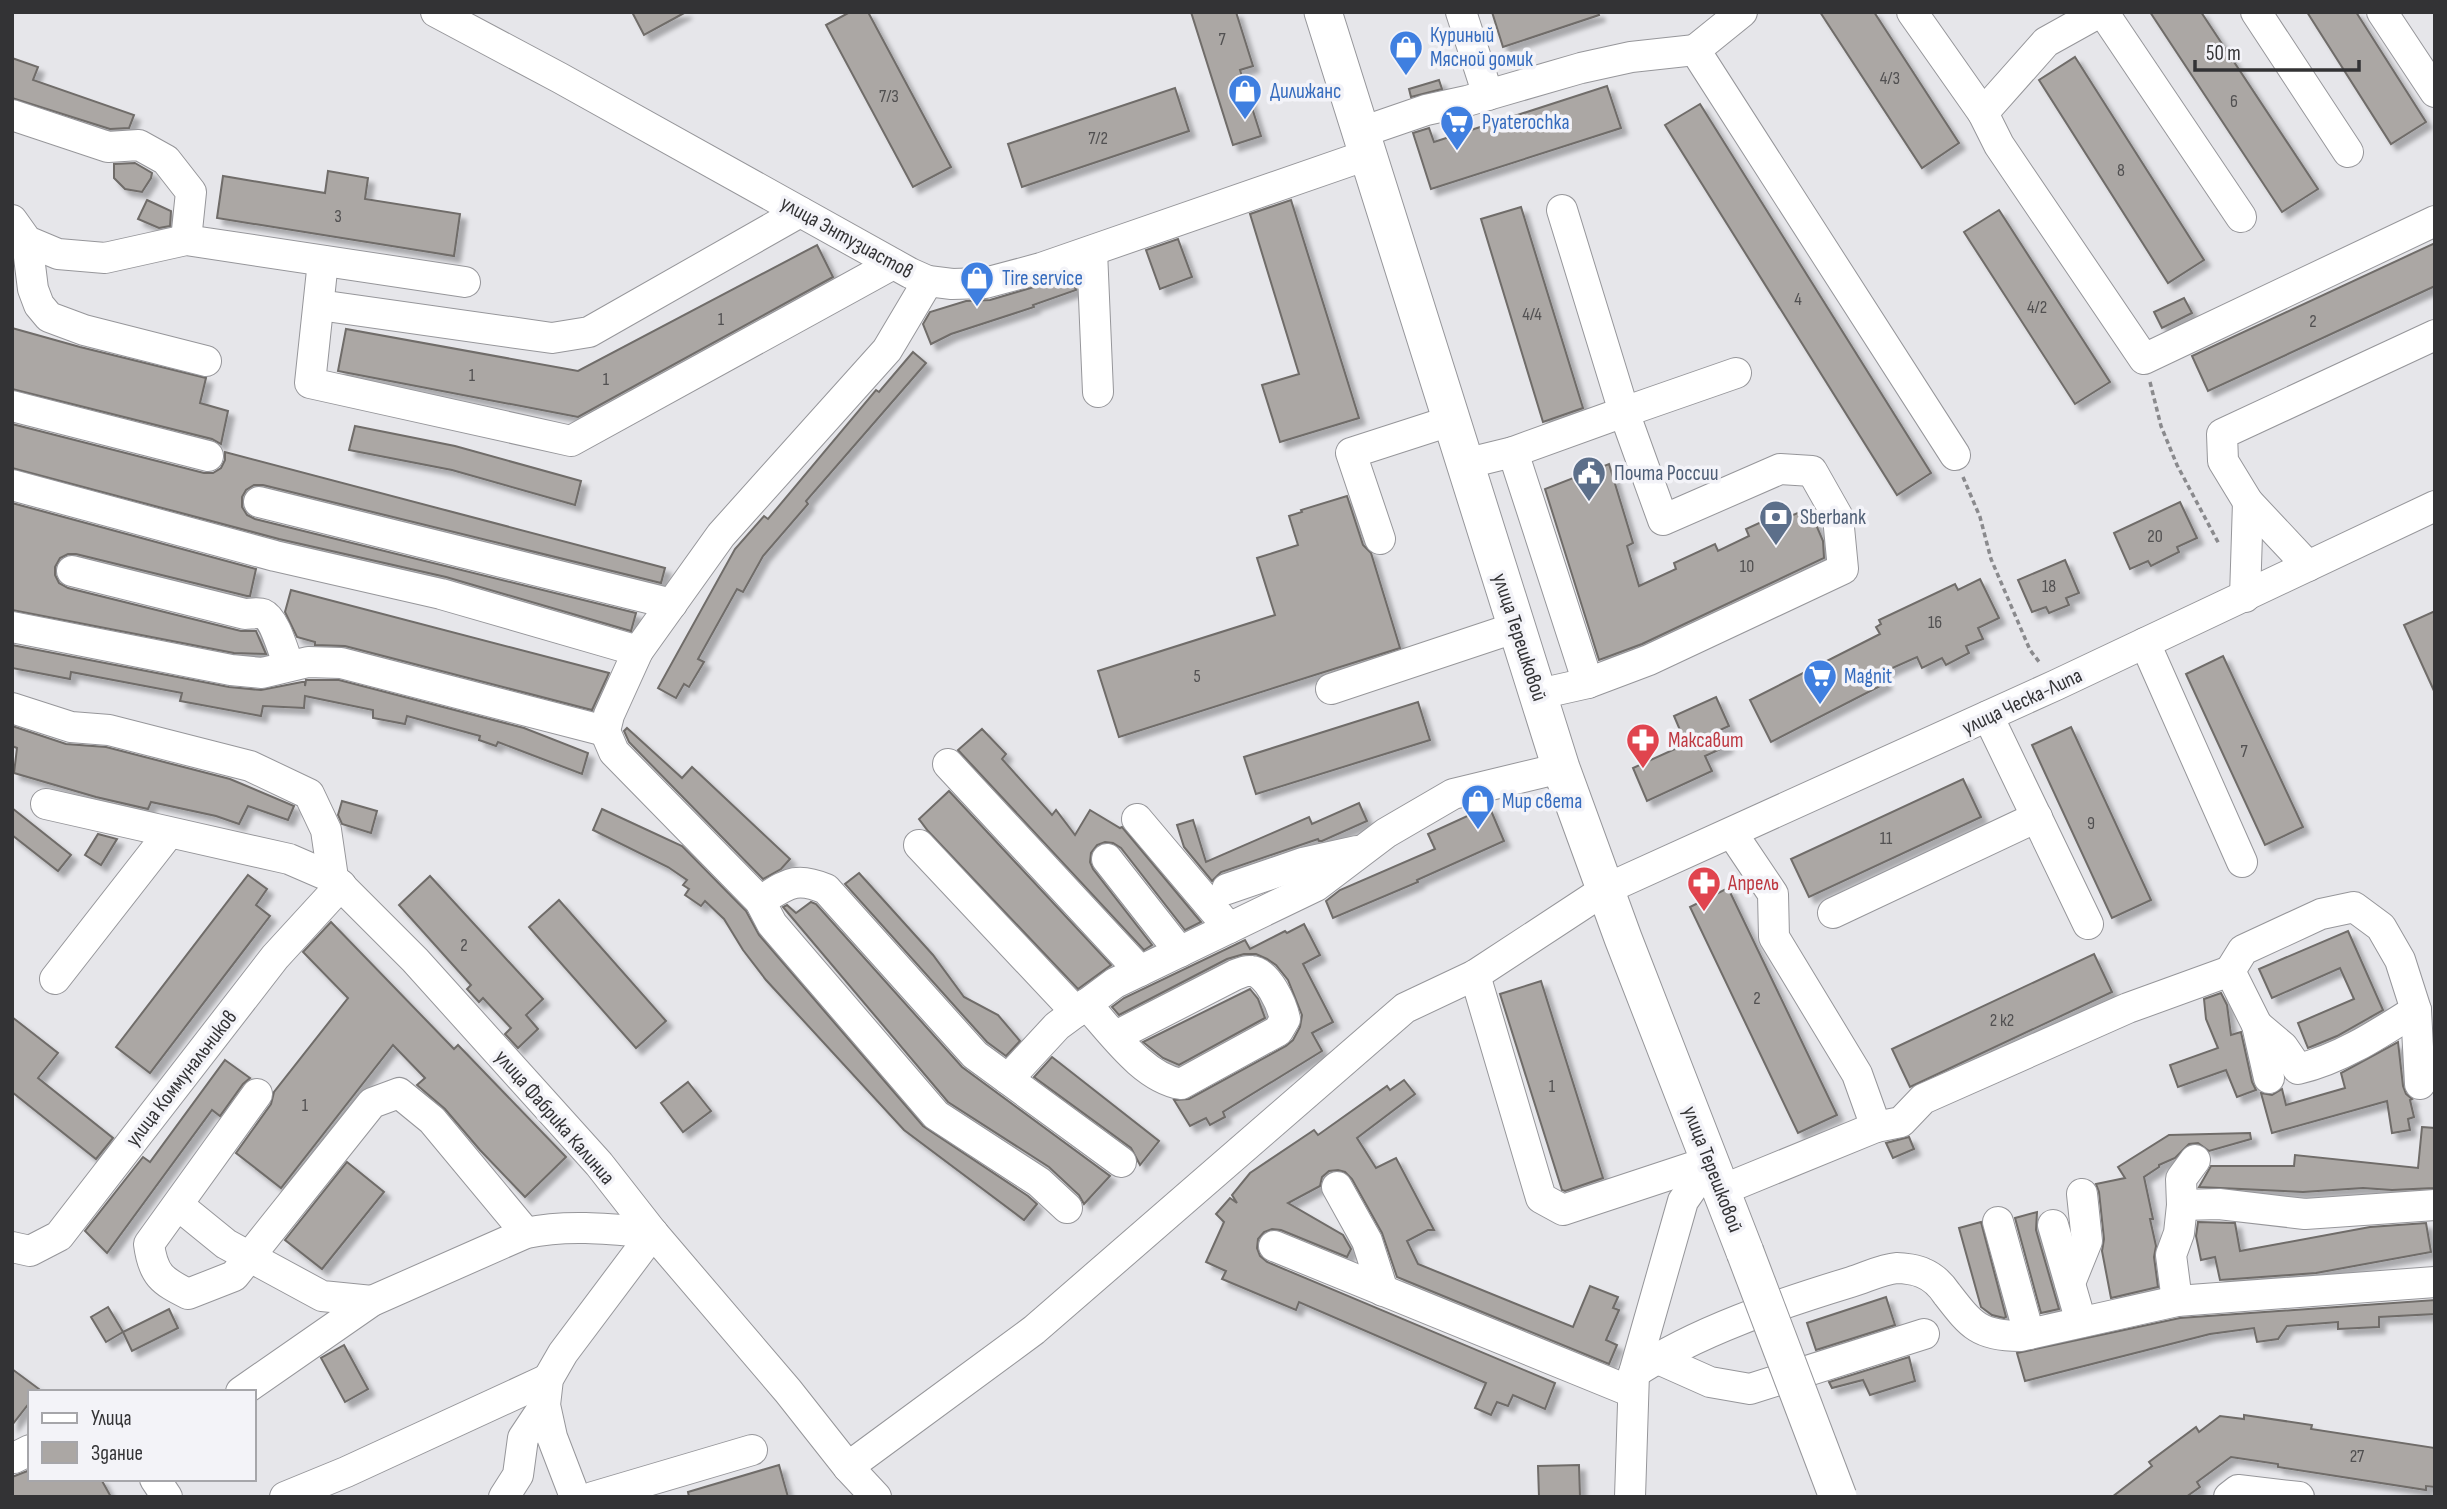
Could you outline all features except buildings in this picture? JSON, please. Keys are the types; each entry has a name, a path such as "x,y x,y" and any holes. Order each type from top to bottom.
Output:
{"main road":[{"name":"улица Терешковой","path":"1323,12 1561,768 1838,1497"}],"street":[{"name":"улица Энтузиастов","path":"436,12 893,264 928,281 952,284 985,283 1091,251 1365,143 1426,110 1581,68 1631,57 1695,50"},
{"path":"1461,12 1488,95"},
{"path":"1742,12 1695,50 1955,456"},
{"path":"1912,12 1983,113 1999,145 2144,359 2435,221"},
{"path":"1983,113 2046,42 2102,12 2241,216"},
{"path":"2256,12 2348,152"},
{"path":"2382,12 2435,92"},
{"path":"12,115 108,147 139,145 166,160 191,192 186,240"},
{"path":"1539,694 1588,683 1649,660 1843,569 1838,517 1812,471 1780,469 1663,520 1624,411 1562,210"},
{"path":"318,305 552,338 589,332 800,212"},
{"path":"20,231 58,254 105,258 186,240 465,282"},
{"path":"20,231 33,289 39,305 49,317 84,330 206,361"},
{"path":"1091,251 1098,392"},
{"path":"323,261 310,383 570,441 893,264"},
{"path":"928,281 887,350 721,536 638,651 609,715 605,731 614,752 760,901 772,924 936,1115 1039,1182 1068,1208"},
{"path":"2308,566 2248,502 2223,461 2222,434 2435,335"},
{"path":"1464,464 1513,452 1736,373"},
{"path":"12,406 208,456"},
{"path":"1380,538 1351,453 1450,421"},
{"path":"1513,452 1588,683"},
{"path":"12,485 275,556 441,594 638,651"},
{"path":"259,502 672,604"},
{"path":"2245,597 2248,502"},
{"name":"улица Ческа-Липа","path":"848,1467 1034,1330 1405,1008 1475,975 1606,889 2056,685 2435,506"},
{"path":"72,570 245,614 261,614 269,619 289,666"},
{"path":"12,627 231,670 262,673 308,662 341,663 605,731"},
{"path":"1331,689 1517,627"},
{"path":"2145,643 2242,862"},
{"path":"12,708 71,727 109,730 250,766 309,794 326,830 337,882"},
{"path":"1988,716 2088,924"},
{"path":"948,764 1140,971"},
{"path":"1008,1079 1057,1026 1115,983 1316,886 1387,833 1453,794 1561,768"},
{"name":"улица Фабрика Калиниа","path":"47,804 289,859 337,882 415,960 599,1164 653,1233 876,1497"},
{"path":"1833,913 2037,817"},
{"path":"1137,819 1229,929"},
{"path":"55,979 169,833"},
{"path":"1732,833 1773,894 1774,937 1857,1074 1876,1127"},
{"path":"919,845 1081,1008 1116,1036 1150,1072 1167,1082 1181,1084 1278,1031 1285,1019 1282,1005 1262,975 1250,970 1235,975 1116,1036"},
{"path":"1227,890 1303,863 1364,850"},
{"path":"1107,859 1180,952"},
{"name":"улица Коммунальников","path":"12,1248 30,1251 59,1236 275,957 337,882"},
{"path":"760,901 789,883 808,882 826,890 975,1055 1121,1163"},
{"path":"1475,975 1541,1198 1563,1210 1716,1175 1901,1122 1923,1099 2116,1013 2230,971 2243,950 2321,914 2354,907 2381,927 2400,960 2416,1010 2420,1084"},
{"path":"2230,971 2258,1025 2269,1078"},
{"path":"2258,1025 2283,1047 2298,1069 2315,1065 2376,1036 2416,1010"},
{"path":"257,1094 149,1244 151,1262 164,1281 188,1294 234,1276 372,1103 399,1093 432,1120 526,1233"},
{"path":"2176,1301 2171,1255 2179,1233 2181,1179 2195,1160"},
{"path":"1630,1497 1640,1375 1683,1201 1716,1175"},
{"path":"1337,1187 1367,1241 1383,1291"},
{"path":"2070,1283 2087,1241 2082,1194"},
{"path":"2182,1205 2219,1204 2305,1214 2435,1205"},
{"path":"178,1205 226,1244 322,1296 372,1301"},
{"path":"1998,1222 2029,1334"},
{"path":"2053,1225 2081,1322"},
{"path":"244,1390 372,1301 526,1233 542,1229 592,1228 653,1233"},
{"path":"504,1497 518,1475 523,1438 563,1353 653,1233"},
{"path":"1274,1246 1383,1291 1640,1375 1751,1389 1924,1334"},
{"path":"1640,1375 1720,1329 1818,1292 1897,1268 1923,1272 1939,1283 1968,1322 1986,1333 2002,1336 2029,1334 2176,1301 2435,1282"},
{"path":"285,1497 546,1392"},
{"path":"546,1392 552,1437 575,1497"},
{"path":"593,1497 751,1450"},
{"path":"156,1481 167,1497"},
{"path":"2229,1497 2238,1490 2299,1497"}],"path":[{"path":"2144,359 2161,426 2223,552"},
{"path":"1955,456 1980,517 1991,559 2031,650 2056,685"}],"place":[{"name":"Куриный Мясной домик","path":"1406,77"},
{"name":"Дилижанс","path":"1245,121"},
{"name":"Pyaterochka","path":"1457,152"},
{"name":"Tire service","path":"977,308"},
{"name":"Почта России","path":"1589,503"},
{"name":"Sberbank","path":"1776,547"},
{"name":"Magnit","path":"1820,706"},
{"name":"Максавит","path":"1643,770"},
{"name":"Мир света","path":"1478,831"},
{"name":"Апрель","path":"1704,913"}]}
